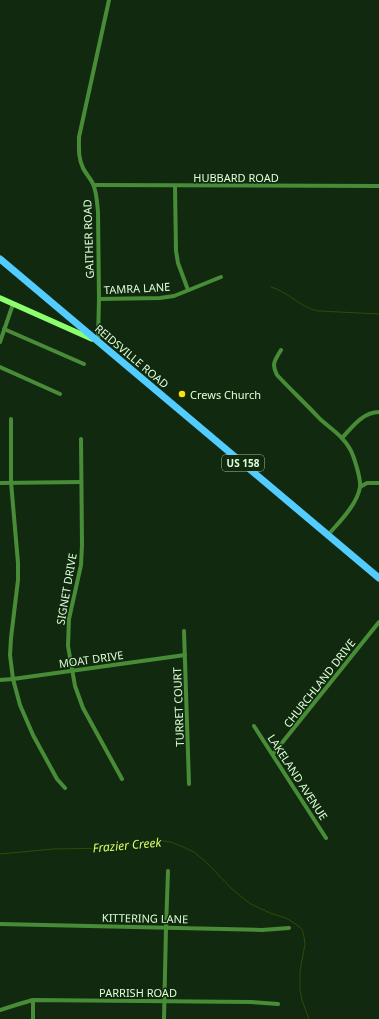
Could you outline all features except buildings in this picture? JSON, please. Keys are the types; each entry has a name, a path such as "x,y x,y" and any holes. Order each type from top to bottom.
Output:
{"highway":[{"name":"REIDSVILLE ROAD","path":"0,259 379,578"}],"street":[{"name":"GAITHER ROAD","path":"98,341 98,212 94,185 83,167 78,149 79,137 109,0"},
{"name":"HUBBARD ROAD","path":"94,185 379,186"},
{"path":"175,186 176,251 178,263 188,290"},
{"name":"TAMRA LANE","path":"99,299 160,298 174,296 221,277"},
{"path":"0,298 98,341"},
{"path":"0,342 12,304"},
{"path":"4,329 84,364"},
{"path":"281,350 275,360 274,368 277,375 342,438 351,450 357,467 360,487 354,502 346,515 328,535"},
{"path":"0,367 60,394"},
{"path":"342,438 360,420 366,416 379,412"},
{"path":"11,420 11,482 18,563 18,580 12,618 10,644 13,679 20,705 33,735 57,779 65,788"},
{"name":"SIGNET DRIVE","path":"81,439 81,565 69,619 68,646 75,686 83,708 122,779"},
{"path":"0,483 81,482"},
{"path":"360,487 367,483 379,483"},
{"name":"CHURCHLAND DRIVE","path":"273,754 379,622"},
{"name":"TURRET COURT","path":"184,630 189,784"},
{"name":"MOAT DRIVE","path":"0,680 185,655"},
{"name":"LAKELAND AVENUE","path":"254,726 326,838"},
{"path":"164,1019 168,871"},
{"name":"KITTERING LANE","path":"0,924 262,930 289,928"},
{"path":"33,1000 33,1019"},
{"name":"PARRISH ROAD","path":"0,1010 33,1000 251,1002 278,1004"}],"waterway":[{"path":"271,287 281,291 311,309 319,311 379,314"},
{"name":"Frazier Creek","path":"0,854 53,849 116,848 156,840 171,842 194,852 231,888 251,904 270,913 286,918 302,929 305,944 300,971 300,990 309,1019"}],"place":[{"name":"Crews Church","path":"182,394"}]}
